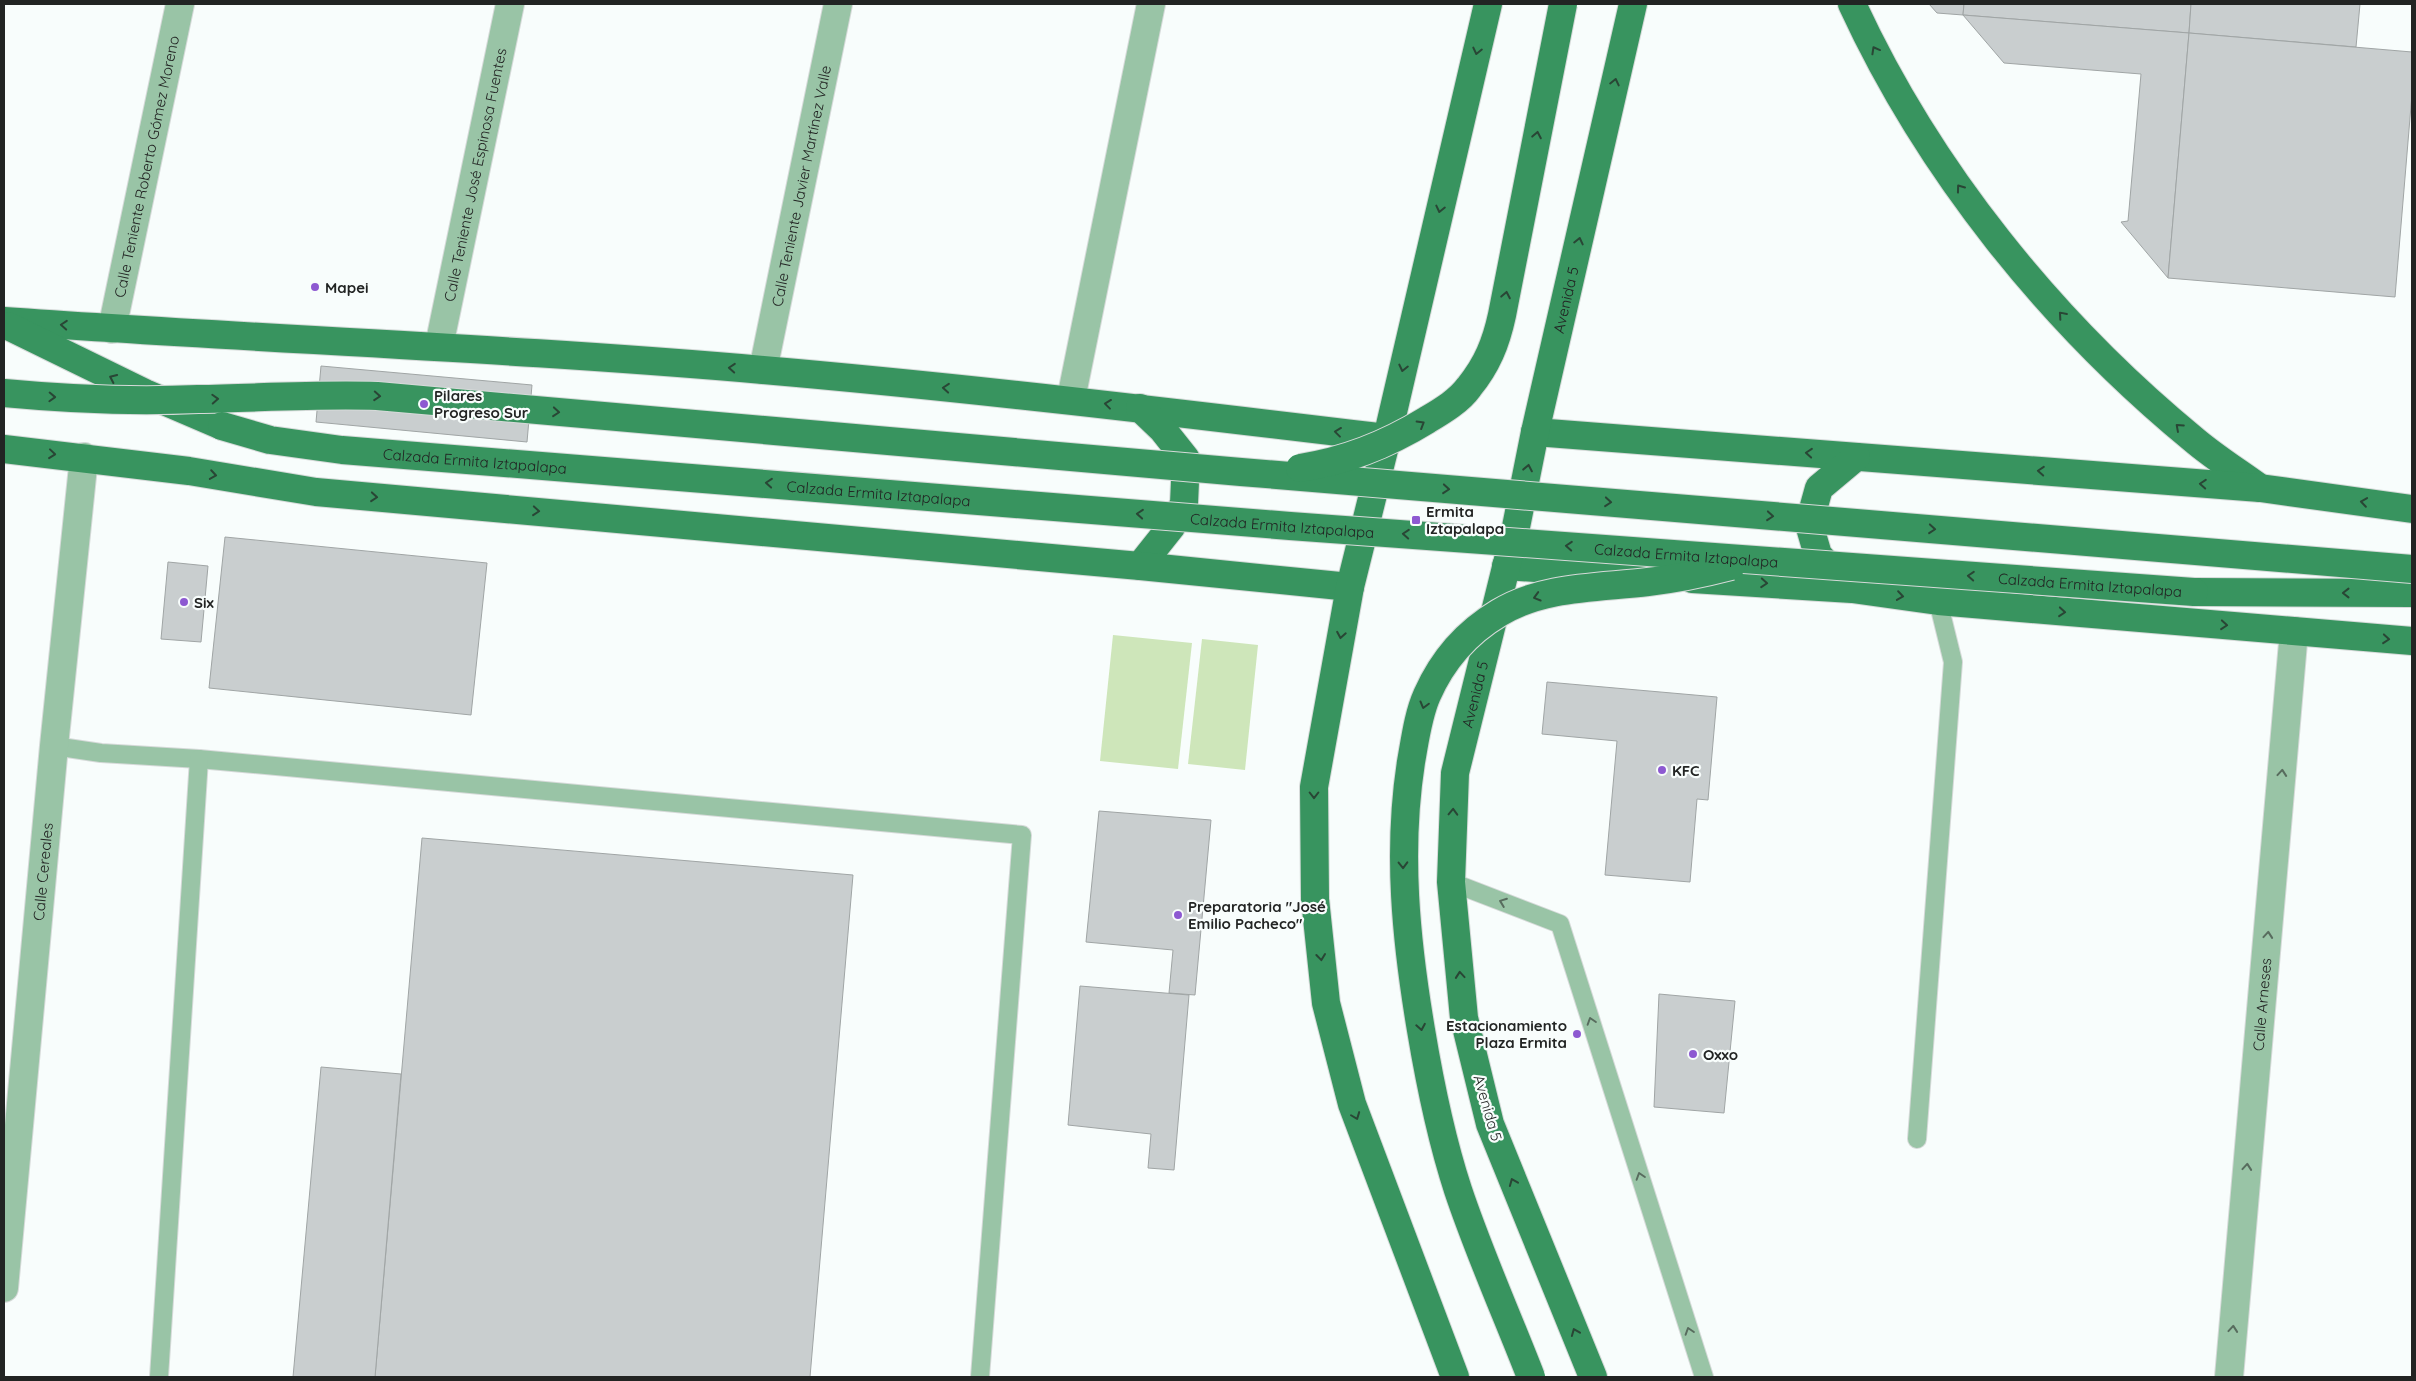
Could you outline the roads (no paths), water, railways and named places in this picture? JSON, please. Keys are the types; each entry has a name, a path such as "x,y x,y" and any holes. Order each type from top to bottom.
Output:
{"main road":[{"path":"1455,1377 1352,1104 1326,1003 1314,900 1314,787 1350,587 1387,438 1488,4"},
{"path":"1241,472 1282,470 1323,464 1362,453 1392,440 1453,403 1468,389 1484,367 1496,343 1563,4"},
{"name":"Avenida 5","path":"1593,1377 1490,1124 1464,1018 1451,882 1455,773 1516,527 1535,432 1633,4"},
{"path":"1852,4 1864,30 1909,110 1957,184 2009,253 2067,320 2128,382 2194,440 2260,488"},
{"name":"Calzada Ermita Iztapalapa","path":"4,323 439,346 763,370 1071,400 1387,438"},
{"name":"Calzada Ermita Iztapalapa","path":"4,323 145,393 222,426 270,440 342,450 1280,525 2194,592 2412,593"},
{"path":"4,394 141,400 335,394 377,396 1241,472 2412,569"},
{"path":"1140,408 1163,430 1186,459 1184,504 1171,527 1140,566"},
{"path":"1535,432 2260,488 2412,509"},
{"path":"4,449 84,457 316,492 1140,566 1350,587"},
{"path":"1852,589 1818,555 1809,524 1818,488 1856,457"},
{"path":"1531,1377 1458,1190 1440,1128 1417,1004 1404,886 1403,840 1406,793 1414,744 1426,697 1439,670 1456,648 1477,628 1500,612 1525,600 1551,593 1650,582 1704,573 1757,560"},
{"name":"Calzada Ermita Iztapalapa","path":"1506,566 1852,589 1938,601 2412,641"}],"street":[{"name":"Calle Teniente Roberto Gómez Moreno","path":"112,329 180,4"},
{"name":"Calle Teniente José Espinosa Fuentes","path":"439,346 510,4"},
{"name":"Calle Teniente Javier Martínez Valle","path":"763,370 838,4"},
{"path":"1071,400 1151,4"},
{"name":"Calle Cereales","path":"4,1288 54,746 84,457"},
{"name":"Calle Arneses","path":"2229,1377 2294,631"}],"lane":[{"path":"1917,1140 1953,662 1938,601"},
{"path":"54,746 101,753 199,759 1022,835 980,1377"},
{"path":"159,1377 199,759"},
{"path":"1451,882 1560,924 1704,1377"}],"place":[{"name":"Mapei","path":"315,287"},
{"name":"Pilares Progreso Sur","path":"424,404"},
{"name":"Ermita Iztapalapa","path":"1416,520"},
{"name":"Six","path":"184,602"},
{"name":"KFC","path":"1662,770"},
{"name":"Preparatoria \"José Emilio Pacheco\"","path":"1178,915"},
{"name":"Estacionamiento Plaza Ermita","path":"1577,1034"},
{"name":"Oxxo","path":"1693,1054"}]}
